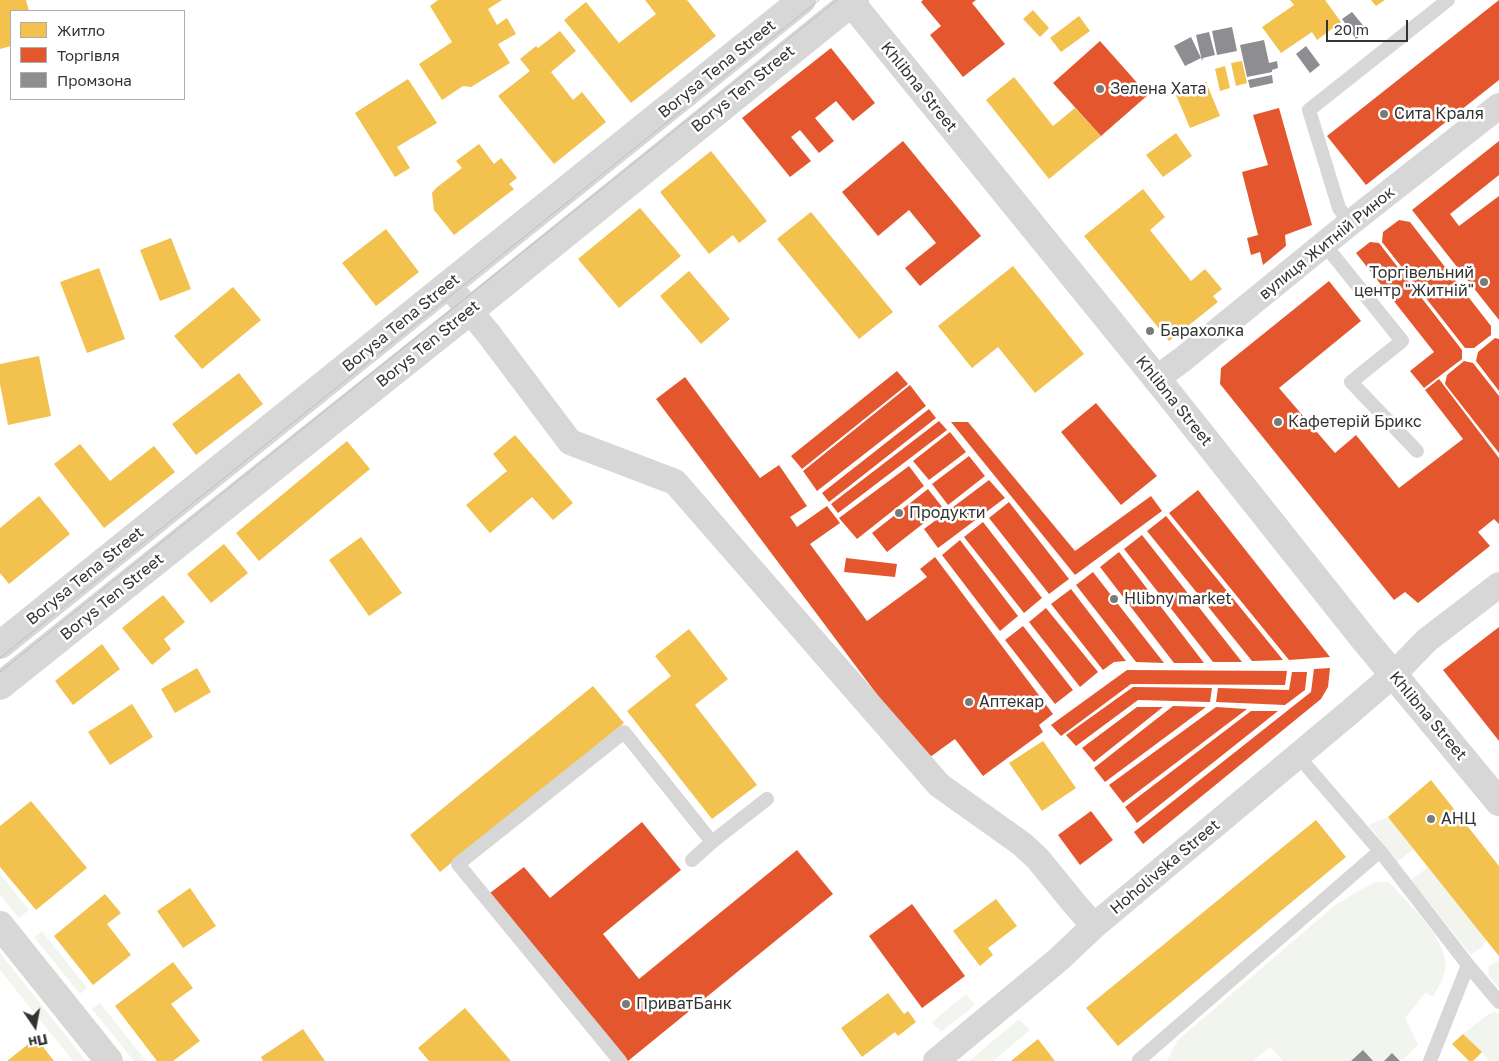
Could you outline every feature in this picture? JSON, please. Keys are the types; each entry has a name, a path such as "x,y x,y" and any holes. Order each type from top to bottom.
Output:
{"street":[{"name":"Borysa Tena Street","path":"0,645 802,0"},
{"name":"Borys Ten Street","path":"0,686 470,311 852,1"},
{"name":"Khlibna Street","path":"852,1 1499,802"},
{"name":"вулиця Житній Ринок","path":"1156,379 1499,106"},
{"path":"448,285 570,442 675,482 938,785 1022,844 1038,859 1094,926"},
{"name":"Hoholivska Street","path":"936,1061 1058,960 1094,926 1394,674 1428,640 1499,585"},
{"path":"0,924 109,1061"}],"lane":[{"path":"1350,223 1339,208 1309,110 1448,0"},
{"path":"1325,245 1402,341 1351,382 1417,451"},
{"path":"620,1061 458,864 624,732 712,842"},
{"path":"1298,756 1380,851 1499,1002"},
{"path":"692,860 767,799"},
{"path":"1139,1060 1380,851"},
{"path":"1430,1061 1468,965"}],"shaded area":[{"path":"1388,817 1414,849 1397,862 1369,825"},
{"path":"1428,867 1487,940 1482,947 1471,955 1411,880"},
{"path":"0,874 29,910 19,918 0,895"},
{"path":"1376,882 1389,882 1416,912 1435,936 1442,948 1445,960 1445,972 1433,997 1426,992 1405,1018 1418,1044 1402,1061 1392,1053 1384,1061 1283,1061 1270,1047 1253,1061 1167,1061 1177,1041 1334,906"},
{"path":"42,931 87,988 80,994 34,937"},
{"path":"0,953 86,1061 73,1061 0,970"},
{"path":"1499,960 1499,988 1489,976 1488,967"},
{"path":"966,994 975,1005 941,1032 932,1022"},
{"path":"100,1003 146,1061 134,1061 92,1009"},
{"path":"1495,1012 1499,1014 1499,1061 1490,1061 1463,1034 1487,1015"},
{"path":"1019,1019 1030,1030 993,1061 969,1061"}],"building: Житло":[{"path":"0,0 26,0 29,10 10,10 10,46 0,49"},
{"path":"438,0 502,0 488,9 497,25 507,18 516,34 498,44 510,63 471,87 463,86 442,100 419,64 452,42 430,6"},
{"path":"645,0 687,0 716,36 631,103 564,20 586,2 619,43 656,14"},
{"path":"1290,0 1325,0 1341,22 1317,40 1312,32 1281,53 1262,27 1294,5"},
{"path":"1371,0 1385,0 1376,6"},
{"path":"1033,10 1049,28 1040,37 1023,19"},
{"path":"1079,16 1090,31 1061,52 1050,38"},
{"path":"560,31 576,51 551,72 573,100 582,92 606,122 554,164 498,96 530,71 520,59"},
{"path":"1242,61 1247,83 1236,86 1231,63"},
{"path":"1225,66 1230,88 1220,91 1215,69"},
{"path":"1014,77 1053,126 1075,108 1101,136 1049,179 986,100"},
{"path":"408,79 437,123 397,147 410,168 395,177 355,113"},
{"path":"1206,82 1220,116 1190,128 1176,95"},
{"path":"1176,133 1192,156 1163,177 1146,155"},
{"path":"479,144 494,164 501,158 517,178 509,184 514,189 454,235 434,210 432,193 462,168 456,161"},
{"path":"711,151 767,221 739,243 733,235 709,254 660,192"},
{"path":"1143,189 1165,217 1150,230 1191,281 1205,269 1222,289 1213,296 1218,302 1169,341 1084,236"},
{"path":"640,208 681,256 619,308 578,259"},
{"path":"811,212 893,312 859,339 777,239"},
{"path":"386,229 419,272 376,306 342,263"},
{"path":"171,238 191,289 160,301 140,250"},
{"path":"1013,266 1084,354 1035,393 998,347 972,368 938,326"},
{"path":"99,268 125,339 87,353 60,282"},
{"path":"689,271 730,319 701,344 660,296"},
{"path":"233,287 261,320 202,369 174,336"},
{"path":"39,356 51,416 8,425 0,384 0,364"},
{"path":"239,373 263,404 196,455 172,424"},
{"path":"515,435 573,503 553,520 532,497 490,533 466,505 507,471 493,454"},
{"path":"347,441 370,469 259,561 236,533"},
{"path":"80,444 110,481 154,446 175,472 104,528 54,464"},
{"path":"39,496 70,534 9,584 0,573 0,528"},
{"path":"361,537 402,593 369,616 329,560"},
{"path":"224,544 248,573 211,603 187,574"},
{"path":"163,595 185,622 164,639 171,649 152,665 122,628"},
{"path":"689,629 728,679 695,705 757,785 712,819 627,711 671,676 655,656"},
{"path":"102,644 120,669 73,705 55,681"},
{"path":"197,668 211,692 175,713 161,689"},
{"path":"593,686 624,723 440,872 410,835"},
{"path":"132,704 153,737 110,765 88,732"},
{"path":"1043,741 1076,788 1042,811 1009,763"},
{"path":"1431,780 1499,866 1499,956 1388,817"},
{"path":"31,801 87,868 36,910 0,867 0,826"},
{"path":"1316,820 1346,857 1118,1046 1086,1008"},
{"path":"190,888 216,926 183,948 157,911"},
{"path":"105,894 121,913 107,924 131,955 93,985 54,936"},
{"path":"996,899 1017,926 988,948 993,955 980,966 953,931"},
{"path":"173,962 193,988 171,1004 200,1041 173,1061 157,1061 115,1006"},
{"path":"888,993 904,1014 908,1011 916,1022 898,1036 895,1032 862,1057 841,1028"},
{"path":"465,1008 511,1061 429,1061 418,1048"},
{"path":"303,1029 325,1061 263,1061 261,1057"},
{"path":"1463,1034 1482,1052 1473,1061 1469,1061 1452,1044"},
{"path":"36,1038 54,1061 7,1061"},
{"path":"1038,1039 1055,1061 1011,1061"}],"building: Торгівля":[{"path":"923,0 976,0 972,3 1005,44 963,77 930,35 941,26 921,2"},
{"path":"1499,0 1499,80 1366,185 1327,136"},
{"name":"Зелена Хата","path":"1100,41 1148,95 1101,136 1053,83"},
{"path":"831,48 875,103 853,121 836,101 815,118 834,141 819,153 800,130 791,137 811,161 790,177 742,118"},
{"path":"1279,108 1312,225 1285,235 1286,246 1263,265 1260,252 1251,255 1247,238 1258,235 1242,172 1268,165 1253,115"},
{"path":"903,141 981,236 920,286 905,268 936,243 909,210 878,236 842,192"},
{"path":"1499,141 1499,175 1450,214 1459,226 1499,196 1499,320 1412,210"},
{"path":"1399,220 1410,222 1491,326 1491,335 1474,348 1465,348 1382,242 1383,232"},
{"path":"1370,242 1379,243 1462,350 1462,359 1424,388 1410,371 1434,352 1356,253"},
{"path":"1329,281 1361,321 1279,388 1335,453 1356,435 1399,488 1463,439 1425,390 1439,379 1499,458 1499,524 1494,519 1478,532 1490,546 1418,603 1405,592 1394,600 1220,384 1221,368"},
{"path":"1495,338 1499,339 1499,391 1476,361 1478,352"},
{"path":"1464,361 1473,363 1499,396 1499,453 1445,384 1447,375"},
{"path":"897,371 908,384 802,469 791,456"},
{"path":"685,377 760,478 779,465 807,506 790,517 797,527 827,506 840,523 810,544 867,621 927,577 920,569 935,557 1053,714 1039,725 1043,732 983,776 955,739 926,760 656,399"},
{"path":"910,385 926,406 817,491 803,471"},
{"path":"1096,403 1157,476 1121,505 1061,432"},
{"path":"929,409 936,418 829,502 822,493"},
{"path":"939,421 947,430 838,513 831,504"},
{"path":"951,422 968,422 1075,551 1151,496 1162,511 1075,575"},
{"path":"950,432 966,452 929,480 913,461"},
{"path":"969,456 985,476 948,505 932,484"},
{"path":"909,466 924,486 857,539 839,518"},
{"path":"989,480 1005,498 938,548 924,529"},
{"path":"928,489 943,508 887,552 872,533"},
{"path":"1198,490 1330,657 1289,660 1169,513"},
{"path":"1009,502 1069,579 1049,594 989,518"},
{"path":"1166,516 1283,660 1252,661 1147,531"},
{"path":"983,522 1042,598 1024,613 964,537"},
{"path":"1142,535 1242,662 1213,662 1124,549"},
{"path":"960,540 1018,616 1000,631 942,555"},
{"path":"1119,552 1204,663 1174,663 1100,567"},
{"path":"846,558 897,564 895,577 844,572"},
{"path":"1093,572 1164,663 1136,662 1076,585"},
{"path":"1071,589 1126,661 1114,662 1103,670 1051,604"},
{"path":"1046,608 1098,672 1080,687 1029,622"},
{"path":"1023,626 1073,690 1055,704 1005,640"},
{"path":"1499,627 1499,741 1443,670"},
{"path":"1330,668 1328,687 1321,699 1143,844 1134,832 1311,692 1314,669"},
{"path":"1127,670 1287,671 1285,685 1131,684 1061,736 1051,725"},
{"path":"1292,672 1307,672 1305,690 1285,705 1216,702 1218,688 1289,690"},
{"path":"1133,687 1212,688 1210,702 1138,700 1076,746 1066,735"},
{"path":"1173,706 1206,707 1105,782 1094,768"},
{"path":"1137,707 1163,707 1094,762 1082,748"},
{"path":"1216,707 1247,709 1123,803 1109,785"},
{"path":"1251,711 1278,711 1137,823 1125,807"},
{"path":"1091,811 1113,840 1080,865 1058,835"},
{"path":"642,822 681,870 603,934 639,979 797,850 833,894 628,1061 490,893 524,867 550,898"},
{"path":"912,904 965,976 922,1008 869,936"}],"building: Промзона":[{"path":"1352,12 1367,30 1356,39 1342,19"},
{"path":"1232,27 1237,51 1217,55 1212,31"},
{"path":"1209,32 1215,55 1203,58 1202,61 1196,35"},
{"path":"1191,37 1201,58 1185,66 1174,46"},
{"path":"1264,40 1269,63 1277,61 1278,68 1272,70 1272,72 1247,77 1240,45"},
{"path":"1306,46 1320,65 1310,73 1296,54"},
{"path":"1272,75 1273,83 1250,88 1248,80"},
{"path":"1363,1050 1373,1061 1351,1061"},
{"path":"1392,1053 1400,1061 1384,1061"}],"tram line":[{"path":"0,658 819,0"},
{"path":"0,672 837,0"}],"place":[{"name":"Зелена Хата","path":"1100,89"},
{"name":"Сита Краля","path":"1384,114"},
{"name":"Торгівельний центр \"Житній\"","path":"1484,282"},
{"name":"Барахолка","path":"1150,331"},
{"name":"Кафетерій Брикс","path":"1278,422"},
{"name":"Продукти","path":"899,513"},
{"name":"Hlibny market","path":"1114,599"},
{"name":"Аптекар","path":"969,702"},
{"name":"АНЦ","path":"1431,819"},
{"name":"ПриватБанк","path":"626,1004"}]}
